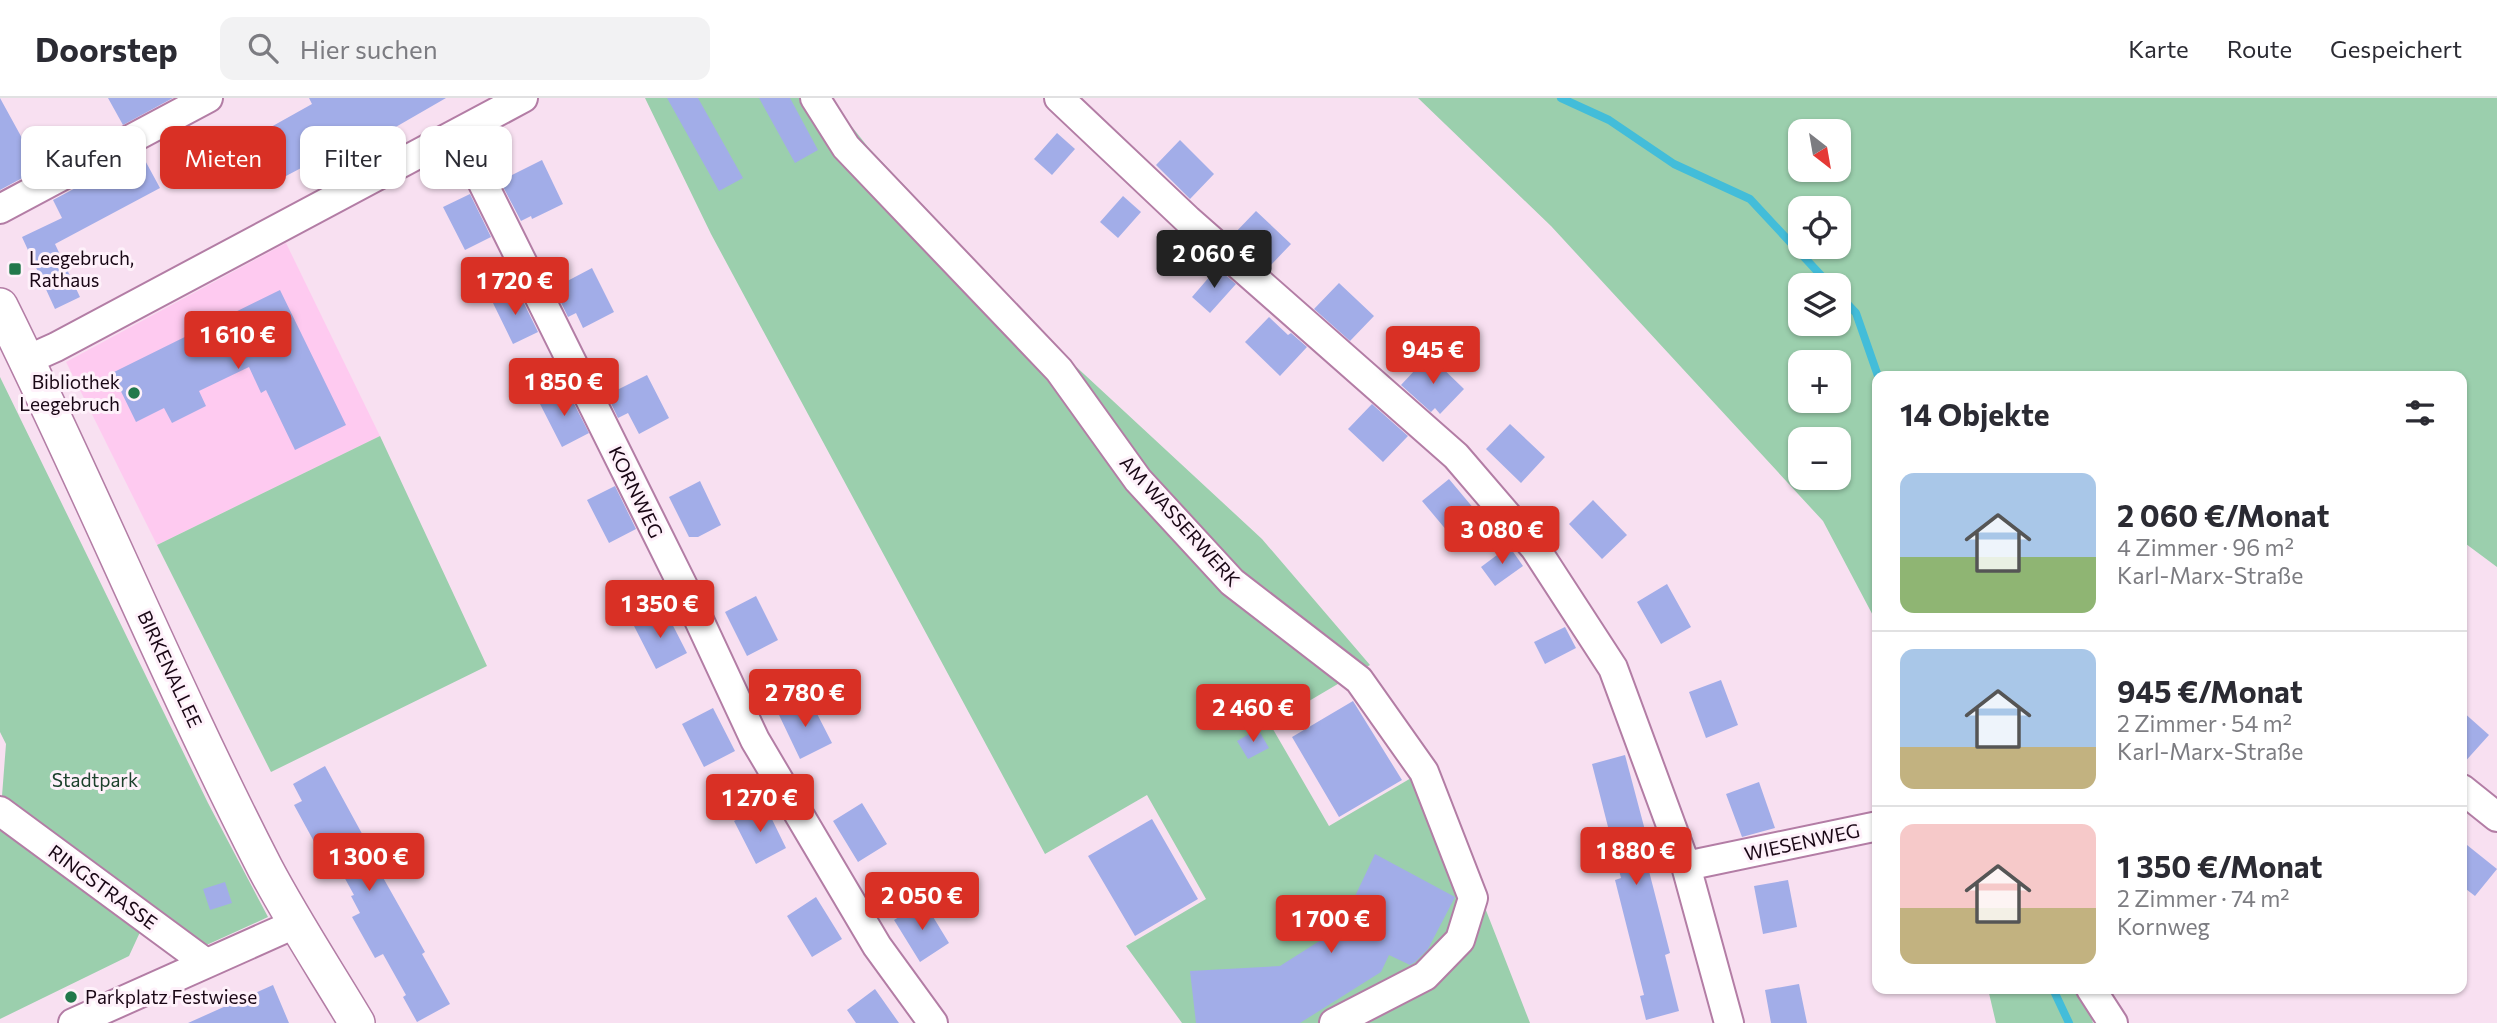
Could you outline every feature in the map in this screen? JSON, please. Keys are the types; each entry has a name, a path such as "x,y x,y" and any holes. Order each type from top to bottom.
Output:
{"street":[{"path":"0,209 208,98"},
{"path":"471,126 523,98"},
{"name":"AM WASSERWERK","path":"815,98 846,147 1059,370 1148,490 1232,582 1359,680 1424,772 1473,898 1460,940 1425,976 1334,1023"},
{"path":"1059,98 1188,220 1455,456 1535,548 1613,668 1686,866 1729,1023"},
{"path":"27,360 420,153"},
{"name":"KORNWEG","path":"486,189 686,592 755,740 877,946 933,1023"},
{"name":"BIRKENALLEE","path":"0,306 206,748 267,871 357,1023"},
{"path":"2467,793 2497,817"},
{"name":"RINGSTRASSE","path":"0,811 206,963"},
{"name":"WIESENWEG","path":"1686,866 1872,827"},
{"path":"73,1023 296,923"},
{"path":"2094,994 2113,1023"}],"shaded area":[{"path":"286,243 380,436 157,545 66,362"}],"green space":[{"path":"645,98 829,98 868,147 1071,362 1262,539 1370,665 1270,724 1329,826 1430,767 1530,1023 1182,1023 1126,946 1206,899 1147,795 1045,854 711,234"},
{"path":"1418,98 2497,98 2497,567 2467,545 2467,371 1872,371 1872,614 1823,521 1794,490 1851,490 1851,427 1788,427 1788,483 1551,226"},
{"name":"Stadtpark","path":"0,377 208,803 268,917 178,958 141,930 129,956 0,1019 0,822 6,744 0,732"},
{"path":"380,436 487,666 271,772 157,545"},
{"path":"1989,994 2084,994 2093,1023 1996,1023"}],"building":[{"path":"0,98 21,136 21,179 0,190"},
{"path":"108,98 173,98 123,125"},
{"path":"309,98 446,98 397,126 300,126 300,169 286,176 286,126 273,126 312,104"},
{"path":"667,98 698,98 743,178 719,191"},
{"path":"759,98 790,98 818,150 795,163"},
{"path":"1057,133 1075,149 1052,175 1034,159"},
{"path":"1180,140 1214,174 1190,199 1156,165"},
{"path":"542,160 563,204 532,219 531,216 521,221 504,189 512,189 512,175"},
{"path":"146,162 160,188 55,244 80,297 55,309 22,237 62,218 53,200 74,189 146,189"},
{"path":"470,194 491,237 465,250 443,207"},
{"path":"1123,196 1141,212 1118,238 1100,222"},
{"path":"1256,211 1291,244 1268,268 1232,236"},
{"path":"592,268 614,312 583,328 576,313 568,317 554,288"},
{"path":"1217,268 1236,284 1210,313 1192,297"},
{"path":"1339,283 1374,316 1350,341 1314,309"},
{"path":"517,289 538,332 513,344 492,301"},
{"path":"280,290 346,425 295,450 266,390 261,393 249,367 199,391 206,406 172,423 164,408 136,422 112,373"},
{"path":"1269,317 1288,335 1291,333 1307,347 1280,376 1245,342"},
{"path":"1429,355 1464,389 1440,414 1435,408 1431,412 1401,385"},
{"path":"647,375 669,418 639,434 628,413 618,418 607,395"},
{"path":"567,390 589,433 562,447 540,404"},
{"path":"1372,404 1408,436 1383,462 1348,429"},
{"path":"1510,424 1545,457 1521,483 1486,449"},
{"path":"1449,479 1480,516 1453,538 1422,501"},
{"path":"700,481 721,525 698,537 689,537 669,497"},
{"path":"615,486 636,529 609,543 587,500"},
{"path":"1593,500 1627,535 1602,559 1569,524"},
{"path":"1509,546 1523,566 1495,586 1481,567"},
{"path":"1667,584 1691,627 1661,644 1637,602"},
{"path":"756,596 778,640 747,656 725,612"},
{"path":"665,610 687,653 656,669 634,626"},
{"path":"1565,627 1576,648 1545,664 1534,642"},
{"path":"1721,680 1738,725 1706,738 1689,692"},
{"path":"810,700 832,743 800,759 779,715"},
{"path":"1353,701 1402,780 1339,817 1292,737"},
{"path":"713,708 735,751 704,767 682,724"},
{"path":"2467,715 2489,735 2467,759"},
{"path":"1258,729 1269,748 1248,759 1237,741"},
{"path":"1625,755 1646,834 1640,836 1670,953 1665,955 1679,1011 1646,1020 1640,996 1644,995 1615,880 1621,878 1592,764"},
{"path":"325,766 450,1004 417,1022 403,997 406,995 383,954 375,958 352,917 360,913 351,896 354,895 325,842 317,847 294,805 302,801 293,784"},
{"path":"1759,782 1775,828 1742,837 1726,794"},
{"path":"862,803 887,844 858,862 833,821"},
{"path":"765,805 786,848 756,864 734,821"},
{"path":"1152,819 1198,899 1135,936 1088,856"},
{"path":"2467,845 2497,869 2475,896 2467,890"},
{"path":"1375,854 1455,897 1428,949 1415,962 1410,965 1389,955 1381,972 1300,1023 1196,1023 1190,971 1280,966 1340,928"},
{"path":"1788,880 1797,927 1763,934 1754,886"},
{"path":"225,882 232,903 210,910 203,889"},
{"path":"816,897 842,939 812,957 787,916"},
{"path":"924,902 949,943 920,962 894,920"},
{"path":"1799,984 1807,1023 1771,1023 1765,990"},
{"path":"273,985 289,1023 188,1023"},
{"path":"875,989 899,1023 856,1023 847,1010"}],"waterway":[{"path":"1561,98 1609,120 1674,164 1750,199 1819,273"},
{"path":"1851,308 1856,313 1876,371"},
{"path":"2055,994 2069,1023"}],"place":[{"name":"Leegebruch, Rathaus","path":"15,269"},
{"name":"Bibliothek Leegebruch","path":"134,393"},
{"name":"Parkplatz Festwiese","path":"71,997"}]}
